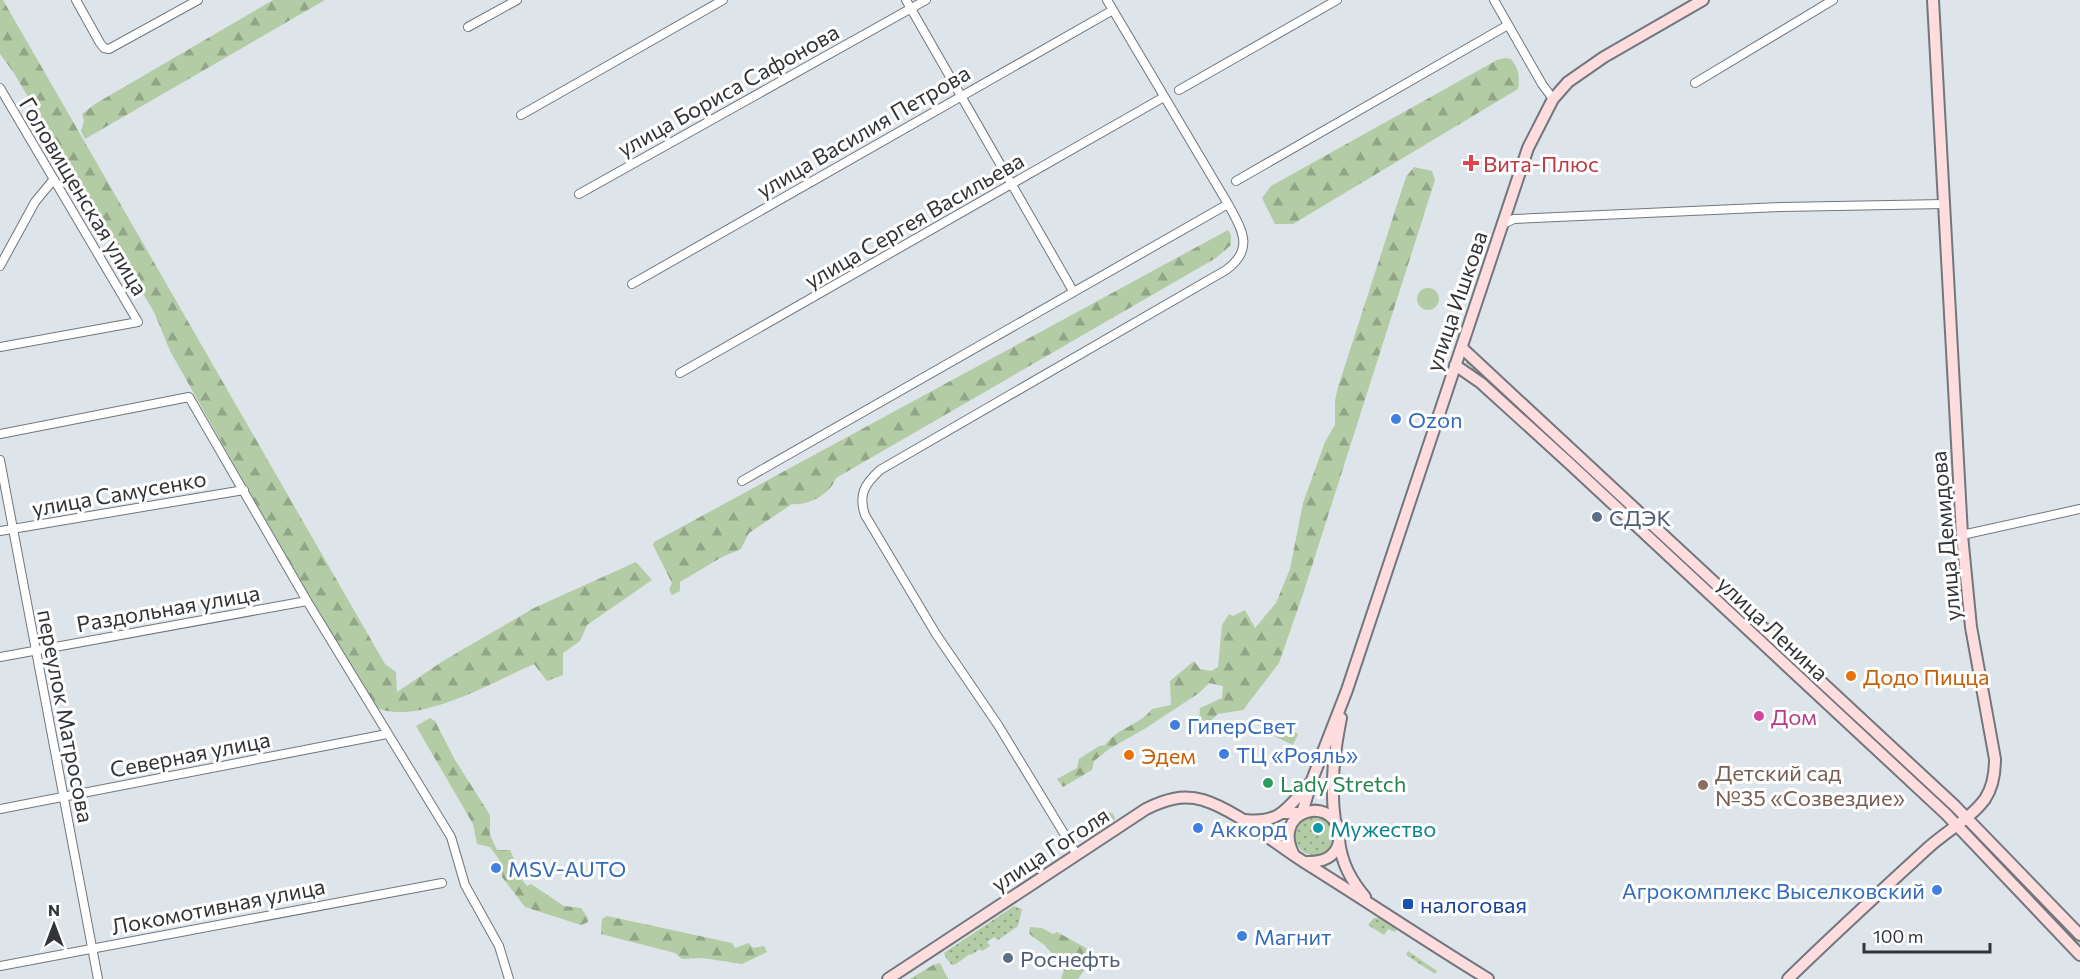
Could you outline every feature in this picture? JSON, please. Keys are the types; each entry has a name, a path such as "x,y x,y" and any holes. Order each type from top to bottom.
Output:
{"street":[{"path":"76,0 100,43 104,48 109,49 198,0"},
{"path":"468,27 517,0"},
{"path":"521,115 723,0"},
{"path":"906,0 1073,291"},
{"name":"улица Бориса Сафонова","path":"579,194 926,0"},
{"path":"1077,855 998,725 930,624 865,515 862,495 864,487 880,470 1238,262 1244,250 1244,236 1228,204 1107,0"},
{"path":"1179,90 1337,0"},
{"path":"1494,0 1553,99"},
{"name":"улица Ишкова","path":"1302,813 1312,780 1347,690 1528,148 1553,99 1568,82 1604,57 1702,0"},
{"path":"1695,83 1833,0"},
{"name":"улица Демидова","path":"1788,979 1929,847 1966,818 1985,799 1995,772 1995,759 1971,627 1962,535 1933,0"},
{"name":"улица Василия Петрова","path":"632,284 1113,10"},
{"path":"1236,181 1508,25"},
{"name":"Головищенская улица","path":"0,88 138,322 0,347"},
{"name":"улица Сергея Васильева","path":"680,373 1164,97"},
{"path":"0,266 35,202 54,179"},
{"path":"742,481 1228,204"},
{"path":"1503,224 1514,219 1782,207 1944,204"},
{"name":"улица Ленина","path":"1462,348 1966,818 2080,934"},
{"name":"улица Ленина","path":"1455,365 1481,383 1569,463 1946,814 2080,956"},
{"path":"0,434 189,397 307,601 451,837 465,885 499,946 509,979"},
{"name":"переулок Матросова","path":"0,460 98,979"},
{"name":"улица Самусенко","path":"0,531 244,490"},
{"path":"1962,535 2080,509"},
{"name":"Раздольная улица","path":"0,657 307,601"},
{"name":"улица Ишкова","path":"1335,822 1332,784 1335,749 1347,690"},
{"name":"Северная улица","path":"0,809 387,734"},
{"path":"1283,813 1312,780"},
{"name":"улица Гоголя","path":"888,979 1146,809 1172,798 1185,797 1204,800 1242,820 1299,859"},
{"path":"1242,820 1257,821 1283,813 1316,810 1324,813 1335,822 1340,836 1341,856 1347,872 1370,904"},
{"path":"1302,813 1292,821 1288,833 1288,842 1299,859 1488,979"},
{"path":"1299,859 1319,862 1328,858 1334,853 1339,841"},
{"name":"Локомотивная улица","path":"0,966 442,883"}],"green space":[{"path":"0,0 3,0 385,664 396,672 397,692 443,661 534,608 636,562 652,580 587,625 580,641 563,653 563,675 547,681 534,664 479,690 416,711 397,712 380,709 363,693 170,351 155,314 14,73 0,54"},
{"path":"273,0 325,0 85,139 81,131 84,121 82,114 95,104"},
{"path":"1511,59 1517,70 1518,89 1293,224 1275,224 1262,198 1271,186 1497,60"},
{"path":"1414,167 1432,171 1435,180 1279,663 1243,710 1218,714 1205,726 1199,719 1200,708 1222,698 1223,686 1209,683 1199,693 1146,728 1109,749 1094,761 1092,770 1063,787 1057,779 1077,768 1079,759 1099,746 1105,745 1116,734 1141,719 1152,709 1171,705 1170,681 1194,661 1200,669 1211,671 1218,667 1222,625 1229,614 1233,616 1245,610 1255,628 1276,603 1290,569 1303,503 1325,442 1335,425 1335,401 1338,387 1406,177"},
{"path":"1228,230 1231,235 1231,245 1216,258 836,478 829,489 818,498 805,503 792,504 749,533 741,549 722,557 680,582 680,591 672,595 669,589 672,583 653,545 654,542"},
{"path":"1428,288 1438,295 1439,299 1432,309 1428,310 1418,303 1417,299 1424,289"},
{"path":"1468,360 1952,809 1950,811 1466,363"},
{"path":"430,718 435,721 455,760 490,815 490,835 497,850 510,850 516,863 515,871 527,886 531,884 564,906 581,908 588,922 581,925 525,907 502,877 503,865 490,847 477,844 473,824 416,726"},
{"path":"1274,724 1286,726 1298,734 1293,745 1266,732 1266,726"},
{"path":"1106,811 1113,814 1115,819 1104,828 1096,825 1094,818"},
{"path":"1314,817 1328,822 1333,836 1328,850 1314,855 1300,850 1295,836 1300,822"},
{"path":"1973,833 2080,943 2080,950 1970,834"},
{"path":"1014,906 1022,909 1018,926 998,940 994,937 987,942 990,946 970,954 956,964 952,965 946,958 944,953"},
{"path":"607,916 732,943 735,948 749,943 753,948 764,946 767,952 742,964 703,958 682,959 675,953 601,934 602,919"},
{"path":"1374,918 1379,918 1397,929 1395,932 1388,929 1384,935 1368,925"},
{"path":"1030,927 1042,928 1053,934 1057,932 1104,958 1098,967 1085,969 1078,979 1061,979 1064,970 1047,947 1029,933"},
{"path":"1408,951 1437,971 1435,974 1406,955"},
{"path":"940,963 948,979 910,979 933,965"}],"place":[{"name":"Вита-Плюс","path":"1471,163"},
{"name":"Ozon","path":"1396,419"},
{"name":"СДЭК","path":"1597,517"},
{"name":"Додо Пицца","path":"1851,676"},
{"name":"Дом","path":"1759,716"},
{"name":"ГиперСвет","path":"1175,725"},
{"name":"ТЦ «Рояль»","path":"1224,754"},
{"name":"Эдем","path":"1129,755"},
{"name":"Lady Stretch","path":"1268,783"},
{"name":"Детский сад №35 «Созвездие»","path":"1703,785"},
{"name":"Аккорд","path":"1198,828"},
{"name":"Мужество","path":"1318,828"},
{"name":"MSV-AUTO","path":"496,868"},
{"name":"Агрокомплекс Выселковский","path":"1937,890"},
{"name":"налоговая","path":"1408,904"},
{"name":"Магнит","path":"1242,936"},
{"name":"Роснефть","path":"1008,958"}]}
